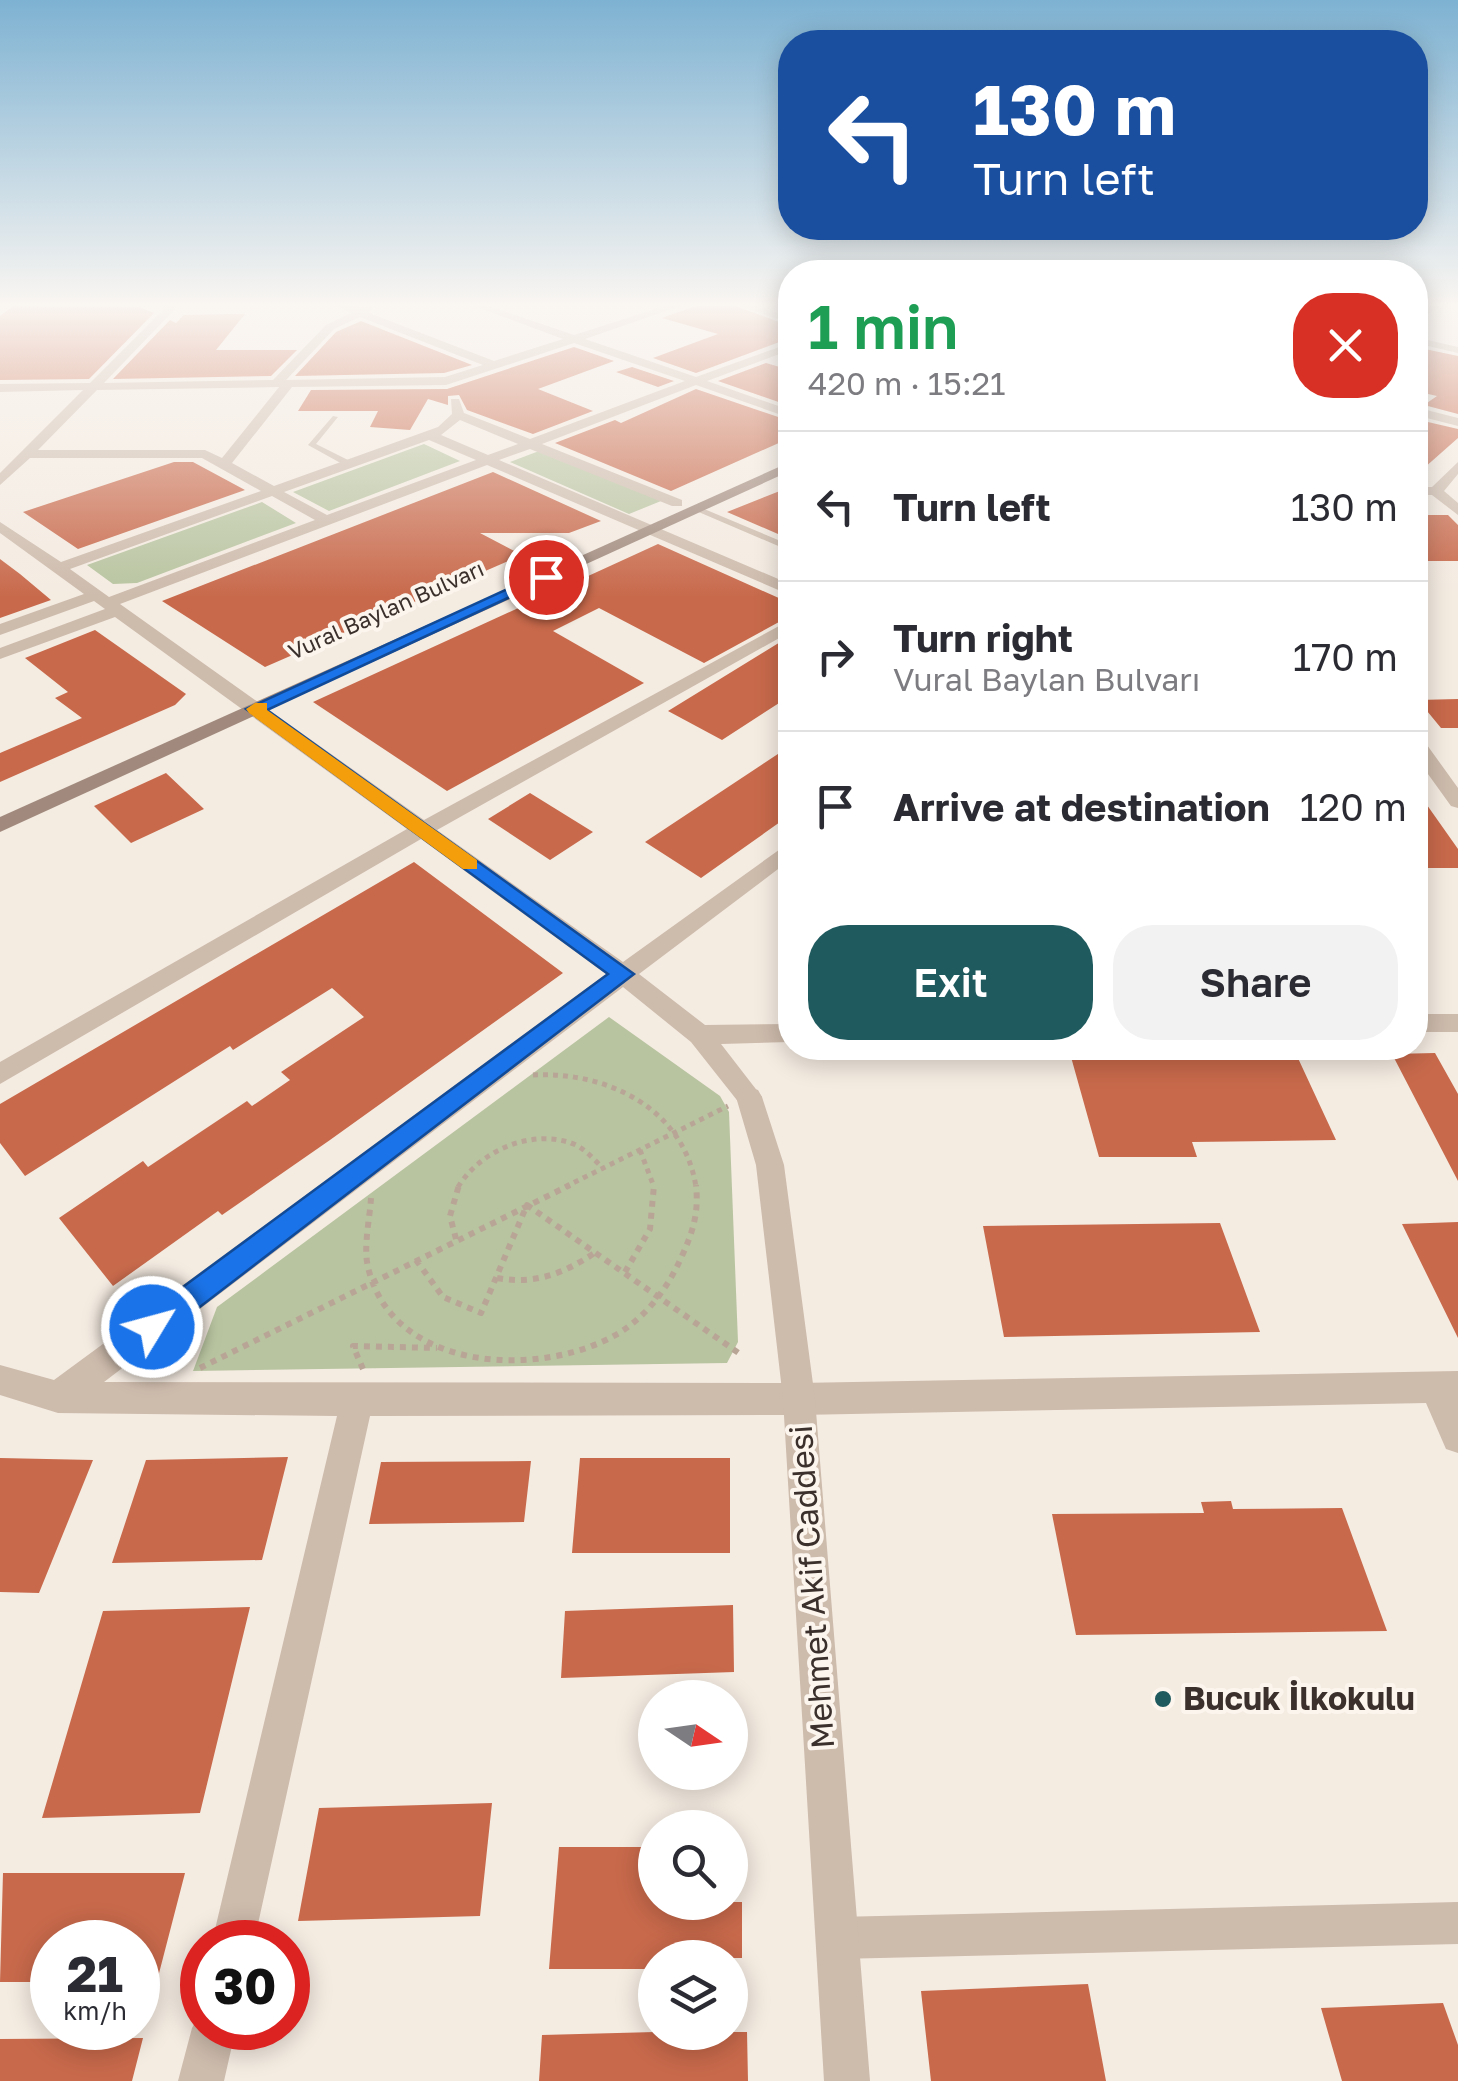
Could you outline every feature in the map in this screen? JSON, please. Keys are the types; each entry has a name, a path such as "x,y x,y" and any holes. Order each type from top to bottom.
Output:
{"main road":[{"name":"Vural Baylan Bulvarı","path":"641,526 677,503 778,457"},
{"name":"Vural Baylan Bulvarı","path":"0,825 248,704 641,526 696,508 778,471"},
{"name":"Vural Baylan Bulvarı","path":"0,807 248,704"}],"street":[{"path":"0,481 77,403"},
{"path":"224,463 268,403"},
{"path":"455,403 458,415 677,503"},
{"path":"0,654 106,603 637,403"},
{"path":"1428,414 1458,422"},
{"path":"62,567 443,430 458,415"},
{"path":"429,435 778,585"},
{"path":"28,454 190,452 224,463 327,521"},
{"path":"1436,491 1458,466"},
{"path":"1428,491 1436,491 1458,511"},
{"path":"0,526 623,974 700,1035 749,1096"},
{"path":"0,630 106,603"},
{"path":"0,1074 422,830 778,632"},
{"path":"1428,760 1458,802"},
{"path":"58,1397 778,858"},
{"path":"1428,1023 1458,1023"},
{"path":"700,1035 778,1033"},
{"name":"Mehmet Akif Caddesi","path":"749,1096 770,1164 799,1400 847,2081"},
{"path":"0,1380 58,1397 358,1400 799,1400 1447,1387 1458,1437"},
{"path":"238,1920 358,1400"},
{"path":"837,1938 1458,1923"},
{"path":"201,2081 209,2050"}],"lane":[{"path":"335,416 312,445 349,464"},
{"path":"696,508 778,543"}],"path":[{"path":"376,1184 364,1238 374,1281 385,1304 410,1332 438,1348 484,1363 536,1364 587,1350 632,1325 660,1298 690,1250 698,1209 694,1170 675,1132 651,1108 617,1088 578,1077 520,1077"},
{"path":"188,1374 749,1096"},
{"path":"457,1240 451,1219 458,1187 492,1152 540,1137 575,1144 603,1168"},
{"path":"625,1272 648,1234 656,1201 652,1172 640,1150"},
{"path":"527,1205 740,1354"},
{"path":"416,1260 443,1297 480,1314 527,1205"},
{"path":"496,1278 519,1282 550,1277 596,1252"},
{"path":"358,1400 365,1373 353,1346 438,1348"}],"green space":[{"path":"424,444 460,461 329,511 293,492"},
{"path":"539,451 661,501 629,514 510,462"},
{"path":"262,502 296,523 137,583 113,584 87,565"},
{"path":"609,1017 720,1096 729,1112 738,1342 727,1363 193,1371 217,1307"}],"building":[{"path":"303,403 426,403 410,430 370,427 378,411 298,411"},
{"path":"463,403 573,403 593,411 533,434 467,410"},
{"path":"665,403 737,403 778,417 778,443 671,491 555,443 615,420 621,423"},
{"path":"1428,403 1458,403 1458,414 1428,406"},
{"path":"1428,422 1458,429 1458,438 1428,465"},
{"path":"174,462 193,462 245,490 78,549 23,512"},
{"path":"493,472 601,521 569,533 480,533 522,555 265,667 162,601"},
{"path":"778,492 778,534 727,512"},
{"path":"1428,515 1448,515 1458,525 1458,561 1428,561"},
{"path":"658,544 778,598 778,623 704,663 599,608 553,631 644,683 447,791 313,702"},
{"path":"0,559 20,574 51,600 0,618"},
{"path":"95,630 186,694 175,705 0,782 0,753 82,718 55,698 68,692 25,658"},
{"path":"778,643 778,704 722,740 668,711"},
{"path":"1458,699 1458,728 1441,728 1428,712 1428,700"},
{"path":"778,754 778,823 701,878 645,842"},
{"path":"166,773 204,809 131,843 94,806"},
{"path":"530,793 593,832 550,860 488,819"},
{"path":"1428,806 1458,849 1458,868 1428,868"},
{"path":"414,862 563,973 330,1140 222,1215 218,1211 113,1286 59,1218 143,1161 148,1167 247,1101 252,1106 290,1080 281,1072 364,1017 332,988 233,1050 230,1046 25,1176 0,1143 0,1104"},
{"path":"1428,1053 1435,1053 1458,1094 1458,1181 1395,1060 1428,1060"},
{"path":"1072,1060 1299,1060 1336,1140 1192,1142 1197,1157 1099,1157"},
{"path":"1458,1222 1458,1338 1402,1224"},
{"path":"1220,1223 1260,1332 1004,1337 983,1226"},
{"path":"288,1457 262,1560 112,1563 146,1460"},
{"path":"0,1458 93,1460 39,1593 0,1592"},
{"path":"580,1458 730,1458 730,1553 572,1553"},
{"path":"531,1461 524,1522 369,1524 381,1462"},
{"path":"1231,1501 1233,1509 1342,1508 1387,1631 1076,1635 1052,1514 1204,1513 1201,1502"},
{"path":"733,1605 734,1672 561,1678 565,1611"},
{"path":"250,1607 200,1813 42,1818 103,1611"},
{"path":"492,1803 480,1916 298,1920 319,1808"},
{"path":"559,1847 638,1847 638,1920 742,1920 742,1940 638,1940 638,1969 549,1969"},
{"path":"3,1873 185,1873 160,1969 160,1920 30,1920 30,1982 0,1982"},
{"path":"1088,1984 1106,2081 931,2081 921,1991"},
{"path":"1443,2003 1458,2045 1458,2081 1342,2081 1321,2008"},
{"path":"638,2032 638,2050 747,2050 748,2081 539,2081 542,2035"},
{"path":"0,2039 30,2039 30,2050 140,2050 132,2081 0,2081"}],"slow traffic":[{"path":"261,706 255,709 470,865"}],"place":[{"name":"Bucuk İlkokulu","path":"1163,1699"}],"route":[{"path":"152,1327 623,974 255,709 546,577"}]}
